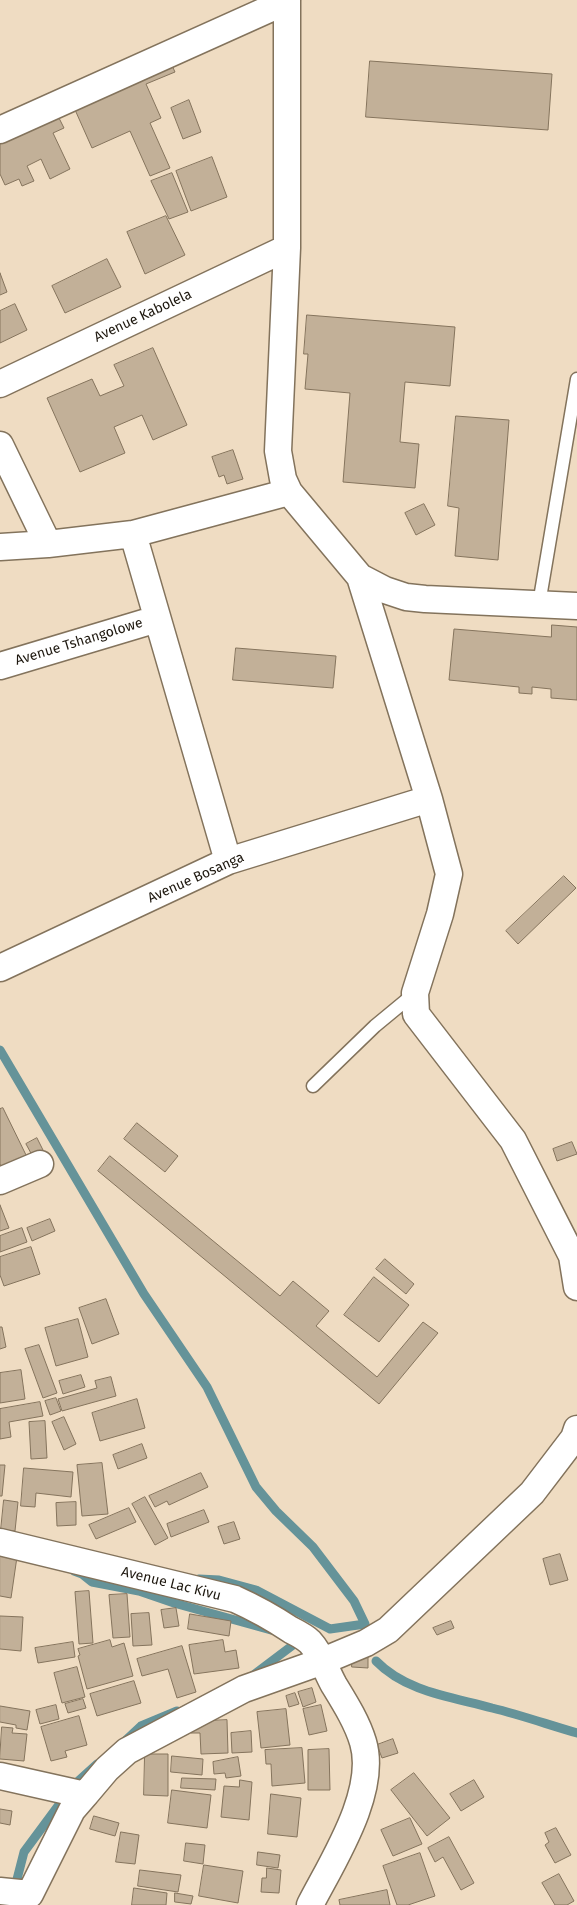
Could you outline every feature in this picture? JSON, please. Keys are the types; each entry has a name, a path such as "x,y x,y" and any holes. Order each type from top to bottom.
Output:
{"street":[{"path":"0,130 287,0 287,248 278,451 283,479 289,492 360,576 385,590 406,597 577,606"},
{"name":"Avenue Kabolela","path":"0,384 287,248"},
{"path":"0,445 48,544"},
{"path":"0,547 48,544 133,534 289,492"},
{"path":"133,534 228,861"},
{"path":"360,576 430,799 449,874 440,914 416,993 416,1014 512,1140 572,1256 577,1287"},
{"name":"Avenue Tshangolowe","path":"0,666 157,619"},
{"name":"Avenue Bosanga","path":"0,968 228,861 430,799"},
{"path":"0,1182 40,1164"},
{"path":"0,1891 28,1900 72,1810 106,1769 126,1751 244,1689 324,1661 366,1643 388,1630 532,1493 574,1438 577,1429"},
{"name":"Avenue Lac Kivu","path":"0,1542 235,1599 260,1610 310,1641 324,1661 329,1677 352,1716 364,1744 366,1771 360,1800 349,1829 310,1905"},
{"path":"0,1776 85,1795"}],"lane":[{"path":"539,604 577,379"},
{"path":"313,1086 374,1026 416,993"}],"building":[{"path":"169,59 175,72 146,84 161,118 150,123 170,168 150,176 130,131 92,148 72,103"},
{"path":"370,61 552,74 548,130 366,117"},
{"path":"189,100 201,132 183,139 171,108"},
{"path":"56,112 64,128 53,133 70,169 50,179 41,159 27,166 34,181 22,186 19,179 5,185 0,174 0,139"},
{"path":"212,157 227,197 191,211 176,171"},
{"path":"172,173 188,212 169,219 151,181"},
{"path":"166,216 185,255 145,274 127,232"},
{"path":"107,259 121,287 65,313 52,286"},
{"path":"0,273 7,292 0,295"},
{"path":"15,304 27,330 0,343 0,311"},
{"path":"307,315 455,327 450,386 405,382 400,442 419,444 415,488 343,482 350,393 305,389 308,354 304,354"},
{"path":"153,348 187,425 153,440 142,415 114,427 125,453 80,472 47,398 92,379 100,396 124,386 114,365"},
{"path":"456,416 509,420 498,560 455,556 459,508 448,506"},
{"path":"233,450 243,479 227,484 224,475 219,477 212,457"},
{"path":"424,504 435,525 416,535 405,513"},
{"path":"552,625 577,627 577,700 551,698 551,689 532,687 532,694 519,693 519,687 449,680 454,629 551,637"},
{"path":"236,648 336,656 333,688 233,680"},
{"path":"564,876 576,888 518,944 506,931"},
{"path":"3,1108 27,1157 3,1169 0,1164 0,1109"},
{"path":"137,1123 178,1156 165,1172 124,1139"},
{"path":"37,1138 44,1152 33,1157 26,1144"},
{"path":"572,1142 577,1154 557,1161 553,1149"},
{"path":"110,1156 280,1296 293,1281 329,1311 316,1326 377,1377 423,1322 438,1333 379,1404 98,1171"},
{"path":"0,1205 9,1228 0,1231"},
{"path":"50,1219 55,1231 32,1241 27,1228"},
{"path":"22,1228 27,1242 0,1252 0,1236"},
{"path":"31,1247 40,1274 4,1286 0,1275 0,1257"},
{"path":"385,1259 414,1284 406,1294 376,1269"},
{"path":"374,1277 409,1305 379,1342 344,1315"},
{"path":"106,1299 119,1334 92,1344 79,1308"},
{"path":"78,1319 88,1357 56,1366 45,1328"},
{"path":"0,1327 2,1327 6,1347 0,1349"},
{"path":"39,1345 57,1393 43,1398 25,1349"},
{"path":"21,1370 25,1399 0,1403 0,1373"},
{"path":"81,1375 85,1387 63,1394 59,1381"},
{"path":"111,1377 116,1396 62,1411 58,1399 97,1388 95,1381"},
{"path":"56,1398 61,1411 50,1415 45,1401"},
{"path":"137,1399 145,1428 100,1441 92,1413"},
{"path":"40,1402 43,1416 9,1422 11,1437 0,1439 0,1409"},
{"path":"64,1417 76,1444 64,1450 52,1422"},
{"path":"45,1421 47,1458 31,1459 29,1422"},
{"path":"142,1444 147,1458 118,1469 113,1455"},
{"path":"102,1463 108,1514 82,1516 77,1465"},
{"path":"0,1465 5,1465 2,1496 0,1496"},
{"path":"24,1468 73,1472 71,1497 36,1493 35,1507 21,1506"},
{"path":"201,1473 208,1487 169,1505 167,1501 155,1507 149,1496"},
{"path":"145,1497 168,1538 155,1545 132,1504"},
{"path":"4,1500 18,1502 15,1531 1,1530"},
{"path":"76,1502 76,1525 57,1526 56,1503"},
{"path":"129,1508 136,1522 96,1539 89,1525"},
{"path":"204,1510 209,1522 171,1537 167,1524"},
{"path":"234,1522 240,1539 224,1544 218,1527"},
{"path":"0,1547 18,1550 11,1598 0,1596"},
{"path":"560,1554 568,1580 550,1585 543,1559"},
{"path":"89,1591 93,1643 79,1644 75,1592"},
{"path":"127,1594 130,1637 113,1638 109,1595"},
{"path":"176,1608 179,1626 164,1628 161,1610"},
{"path":"149,1613 152,1645 133,1646 131,1614"},
{"path":"190,1614 231,1621 229,1636 188,1629"},
{"path":"0,1616 23,1617 21,1651 0,1649"},
{"path":"451,1621 454,1628 437,1635 433,1628"},
{"path":"110,1640 112,1647 124,1643 133,1676 87,1689 78,1656 80,1655 78,1649"},
{"path":"223,1640 225,1652 236,1650 239,1668 194,1674 189,1645"},
{"path":"73,1642 75,1657 38,1663 35,1648"},
{"path":"182,1646 196,1692 177,1698 168,1669 142,1676 137,1659"},
{"path":"352,1655 368,1656 368,1668 352,1667"},
{"path":"77,1667 85,1697 62,1703 54,1673"},
{"path":"134,1681 141,1703 97,1716 90,1694"},
{"path":"312,1688 316,1702 303,1707 298,1692"},
{"path":"295,1693 299,1704 289,1707 286,1696"},
{"path":"83,1699 86,1708 68,1713 65,1704"},
{"path":"56,1705 59,1719 40,1724 36,1710"},
{"path":"321,1705 327,1731 309,1735 303,1709"},
{"path":"0,1706 30,1711 27,1730 16,1728 16,1725 0,1722"},
{"path":"286,1709 290,1745 261,1748 257,1712"},
{"path":"79,1716 87,1745 65,1751 67,1757 51,1761 41,1727"},
{"path":"227,1720 228,1753 201,1754 200,1733 191,1733 190,1722"},
{"path":"2,1727 13,1728 12,1733 27,1734 24,1761 0,1759"},
{"path":"251,1731 252,1752 232,1753 231,1733"},
{"path":"393,1739 398,1753 382,1758 377,1745"},
{"path":"302,1748 305,1783 272,1786 271,1764 266,1764 265,1750"},
{"path":"329,1749 330,1790 308,1790 308,1750"},
{"path":"145,1754 168,1754 168,1796 144,1795"},
{"path":"172,1756 203,1759 202,1775 171,1772"},
{"path":"238,1757 241,1776 226,1778 225,1773 214,1774 213,1762"},
{"path":"414,1773 450,1818 427,1836 391,1790"},
{"path":"182,1778 216,1779 215,1790 181,1788"},
{"path":"240,1780 252,1782 249,1820 221,1817 224,1786 239,1787"},
{"path":"474,1780 484,1797 461,1811 450,1794"},
{"path":"172,1790 211,1795 207,1828 168,1823"},
{"path":"271,1794 301,1798 297,1837 268,1834"},
{"path":"0,1809 12,1811 10,1825 0,1823"},
{"path":"94,1816 119,1823 115,1836 90,1829"},
{"path":"410,1818 422,1844 393,1856 381,1830"},
{"path":"556,1828 571,1855 555,1863 545,1845 549,1842 545,1833"},
{"path":"121,1832 139,1835 135,1864 116,1862"},
{"path":"449,1837 474,1883 461,1890 443,1857 435,1862 428,1848"},
{"path":"186,1843 205,1845 203,1864 184,1861"},
{"path":"258,1852 280,1855 278,1868 257,1865"},
{"path":"420,1853 435,1896 408,1905 397,1905 383,1866"},
{"path":"204,1865 243,1871 238,1903 199,1896"},
{"path":"267,1868 281,1870 279,1893 261,1892 262,1878 266,1878"},
{"path":"140,1870 181,1875 178,1892 138,1886"},
{"path":"559,1874 574,1901 567,1905 555,1905 542,1883"},
{"path":"134,1888 167,1893 166,1905 132,1905"},
{"path":"387,1890 390,1905 340,1905 339,1900"},
{"path":"175,1893 193,1896 191,1904 175,1902"}],"waterway":[{"path":"0,1050 144,1294 207,1387 256,1487 276,1511 313,1547 354,1601 365,1624 330,1629 256,1590 219,1580 199,1579"},
{"path":"74,1571 82,1574 92,1582 139,1591 174,1603 271,1630"},
{"path":"252,1676 297,1642 292,1639"},
{"path":"376,1661 401,1680 415,1687 577,1733"},
{"path":"126,1740 141,1726 177,1711"},
{"path":"76,1783 97,1764"},
{"path":"15,1887 24,1852 64,1798"}]}
